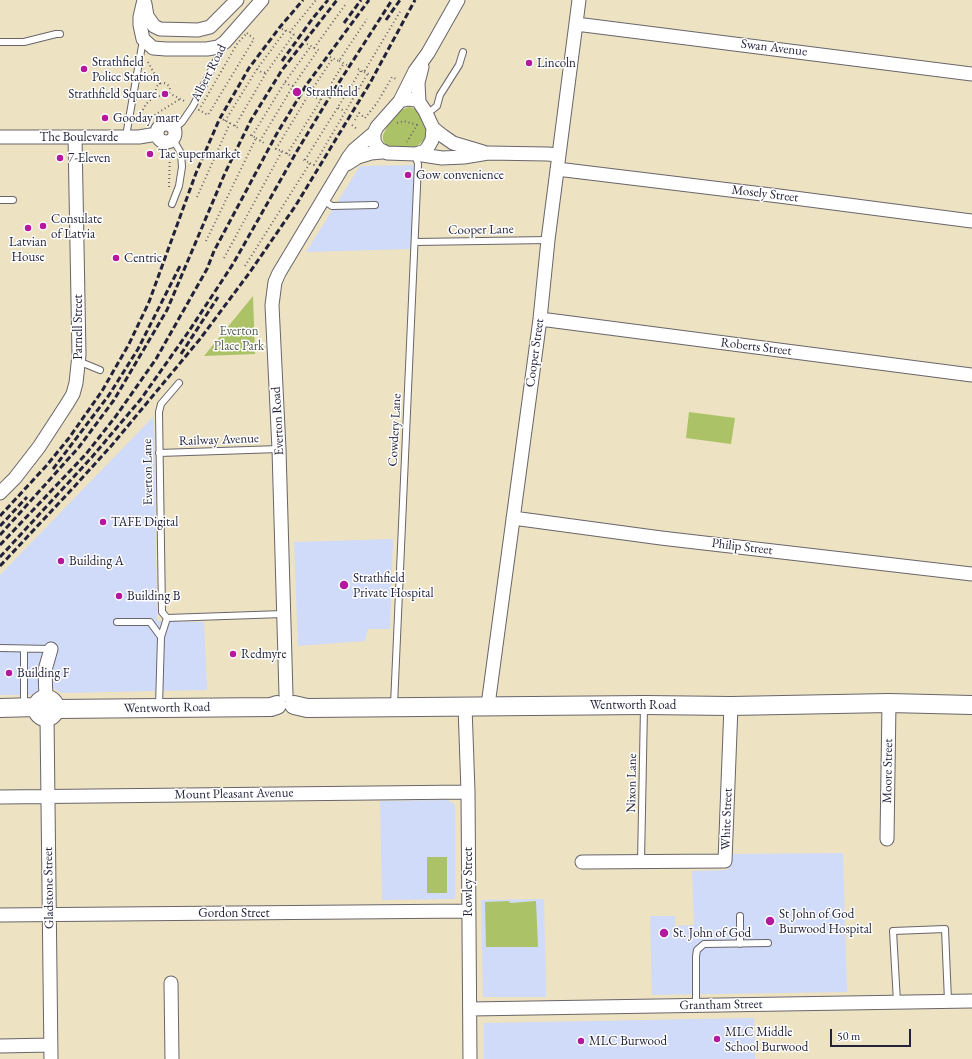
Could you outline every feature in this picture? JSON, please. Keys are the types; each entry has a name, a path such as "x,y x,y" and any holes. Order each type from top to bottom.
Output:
{"street":[{"path":"144,0 147,16 154,26 160,29 198,30 210,26 225,42 215,48 153,48 147,44 141,33 140,17 144,0"},
{"name":"Albert Road","path":"210,26 237,0"},
{"name":"Albert Road","path":"225,42 262,0"},
{"path":"382,152 376,146 374,133 377,127 400,101 413,75 428,53 458,0"},
{"name":"Cooper Street","path":"488,706 540,319 548,240 579,0"},
{"name":"Swan Avenue","path":"576,24 972,74"},
{"path":"428,53 420,75 418,88 423,107 434,128 442,136 453,143 488,153"},
{"path":"400,101 408,99 416,100 423,107"},
{"path":"343,168 358,157 371,153 382,152 396,154 425,150 431,143 434,128"},
{"name":"Everton Road","path":"286,702 279,449 272,293 279,273 351,153 374,133"},
{"name":"The Boulevarde","path":"0,137 146,136 157,134 162,141 172,139"},
{"name":"Parnell Street","path":"0,493 15,478 39,447 68,404 76,383 78,361 75,137"},
{"path":"412,152 442,158 464,157 488,153 559,155"},
{"name":"Mosely Street","path":"557,169 972,220"},
{"name":"Roberts Street","path":"540,319 972,375"},
{"name":"Philip Street","path":"513,518 661,538 972,574"},
{"name":"Gladstone Street","path":"51,649 45,670 42,708 48,796 51,1059"},
{"name":"Wentworth Road","path":"0,708 271,707 286,702 307,708 394,706 731,706 889,703 972,705"},
{"name":"Moore Street","path":"887,839 889,703"},
{"name":"Rowley Street","path":"465,706 468,792 470,1059"},
{"name":"White Street","path":"582,862 725,861 731,706"},
{"name":"Mount Pleasant Avenue","path":"0,797 468,792"},
{"name":"Gordon Street","path":"0,915 468,912"},
{"path":"171,983 172,1059"},
{"name":"Grantham Street","path":"470,1009 972,1001"},
{"path":"0,1046 51,1045"}],"lane":[{"path":"0,42 24,42 60,34"},
{"path":"126,136 143,39"},
{"name":"Albert Road","path":"172,139 193,106 225,42"},
{"path":"423,107 432,110 437,106 440,95 459,65 463,52"},
{"path":"172,139 179,148 182,160 179,186 172,204"},
{"name":"Cowdery Lane","path":"394,706 418,164 412,152"},
{"path":"0,200 13,200"},
{"path":"323,200 332,206 375,205"},
{"name":"Cooper Lane","path":"415,242 548,240"},
{"path":"78,361 100,370"},
{"name":"Everton Lane","path":"167,618 162,612 159,408 179,382"},
{"name":"Railway Avenue","path":"159,453 279,449"},
{"path":"159,708 161,637 167,618 283,614"},
{"path":"117,622 150,622 161,637"},
{"path":"0,648 51,649"},
{"path":"24,649 42,708"},
{"name":"Nixon Lane","path":"641,862 645,705"},
{"path":"740,916 740,944"},
{"path":"897,1002 893,931 945,929 948,1001"},
{"path":"696,1005 697,950 704,944 768,943"}],"path":[{"path":"290,32 316,0"},
{"path":"314,48 345,6"},
{"path":"364,72 401,10"},
{"path":"339,61 367,19"},
{"path":"235,126 266,73 295,35 282,28"},
{"path":"225,120 257,69 286,30"},
{"path":"247,34 254,39 208,115 199,110 237,44 247,34"},
{"path":"260,141 293,86 319,51 307,44"},
{"path":"252,136 285,82 311,46"},
{"path":"330,57 347,65"},
{"path":"276,149 309,94 333,58"},
{"path":"146,60 160,84"},
{"path":"287,154 344,63"},
{"path":"257,69 261,73 266,73"},
{"path":"306,160 359,70 371,75"},
{"path":"314,165 368,74"},
{"path":"355,120 359,113 365,118 377,103 392,77 396,79"},
{"path":"285,82 288,87 293,86"},
{"path":"160,84 168,86 170,90 169,93"},
{"path":"160,84 156,90 158,94 163,97 169,93"},
{"path":"169,93 189,104"},
{"path":"158,94 146,104 138,117 153,116 180,99"},
{"path":"309,94 315,99 321,100"},
{"path":"338,108 345,111"},
{"path":"222,118 238,128"},
{"path":"395,126 404,121 417,125 412,152"},
{"path":"197,197 230,123"},
{"path":"352,125 357,128"},
{"path":"249,134 264,143"},
{"path":"206,240 256,138"},
{"path":"169,192 172,139"},
{"path":"272,148 291,156"},
{"path":"224,258 282,151"},
{"path":"302,159 317,166"},
{"path":"244,266 310,163"}],"shaded area":[{"path":"415,165 410,249 306,252 360,166"},
{"name":"TAFE Digital","path":"154,416 157,621 204,622 207,690 61,693 55,689 42,689 31,695 0,695 0,575"},
{"name":"Strathfield Private Hospital","path":"393,539 390,629 368,629 365,641 298,646 294,542"},
{"path":"448,800 455,805 455,899 382,900 380,801"},
{"name":"St John of God Burwood Hospital","path":"843,853 847,992 652,995 650,916 675,916 675,926 694,925 692,871 728,870 728,857 733,854"},
{"path":"544,899 546,997 483,997 481,900"},
{"name":"MLC Burwood","path":"754,1018 755,1059 484,1059 484,1023"}],"green space":[{"path":"409,107 415,109 424,120 427,130 424,140 416,147 411,148 387,147 383,140 383,135 387,127 401,110"},
{"name":"Everton Place Park","path":"253,296 255,354 204,356"},
{"path":"689,412 735,418 731,444 686,438"},
{"path":"427,857 447,857 447,893 427,893"},
{"path":"509,901 510,903 536,901 538,947 486,947 485,902"}],"railway":[{"path":"0,516 47,465 69,438 102,391 129,344 149,302 196,173 219,120 249,68 280,27 303,0"},
{"path":"282,61 328,0"},
{"path":"0,535 79,447 114,400 167,310 225,173 251,120 282,70 337,0"},
{"path":"344,23 361,0"},
{"path":"0,545 86,454 116,416 156,359 207,269 214,251 276,135 307,84 369,0"},
{"path":"0,557 92,457 141,399 189,331 233,264 297,151 392,0"},
{"path":"386,20 400,0"},
{"path":"0,566 112,445 200,339 250,272 296,205 370,83 415,0"},
{"path":"53,469 109,395 138,349 180,266"},
{"path":"181,354 218,297"},
{"path":"0,526 27,497"}],"place":[{"name":"Lincoln","path":"529,63"},
{"name":"Strathfield Police Station","path":"84,69"},
{"name":"Strathfield","path":"297,92"},
{"name":"Strathfield Square","path":"165,94"},
{"name":"Gooday mart","path":"105,118"},
{"name":"Tae supermarket","path":"150,154"},
{"name":"7-Eleven","path":"60,158"},
{"name":"Gow convenience","path":"408,175"},
{"name":"Consulate of Latvia","path":"43,226"},
{"name":"Latvian House","path":"28,228"},
{"name":"Centric","path":"116,258"},
{"name":"TAFE Digital","path":"103,522"},
{"name":"Building A","path":"61,561"},
{"name":"Strathfield Private Hospital","path":"344,585"},
{"name":"Building B","path":"119,596"},
{"name":"Redmyre","path":"233,654"},
{"name":"Building F","path":"9,673"},
{"name":"St John of God Burwood Hospital","path":"770,921"},
{"name":"St. John of God","path":"664,933"},
{"name":"MLC Middle School Burwood","path":"717,1039"},
{"name":"MLC Burwood","path":"581,1041"}]}
